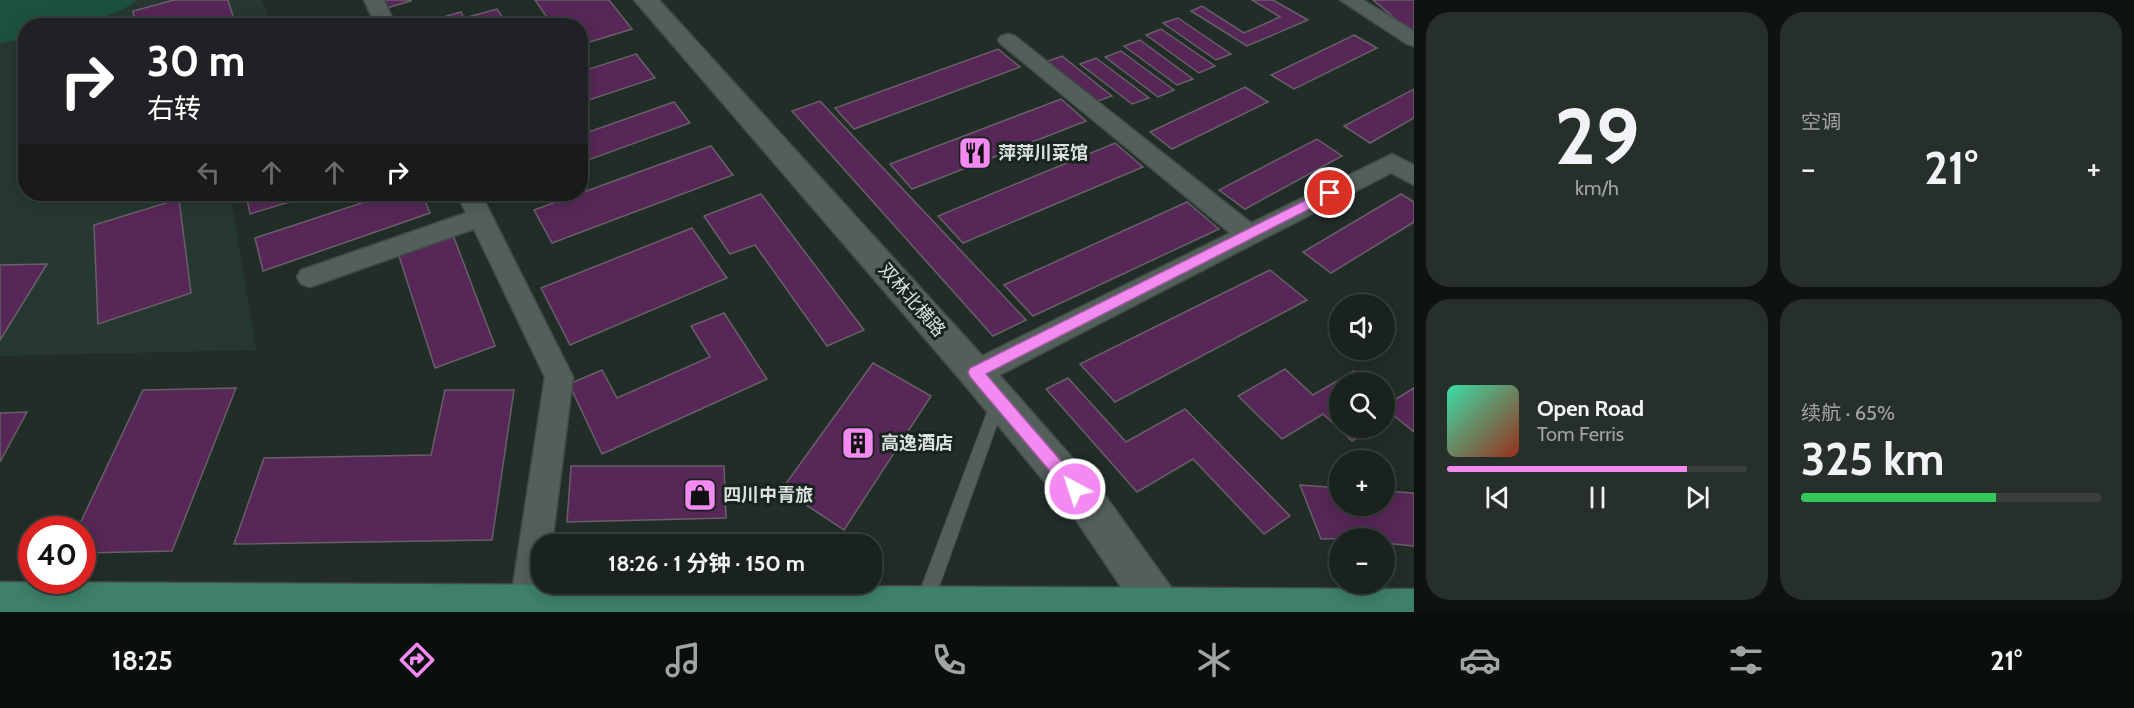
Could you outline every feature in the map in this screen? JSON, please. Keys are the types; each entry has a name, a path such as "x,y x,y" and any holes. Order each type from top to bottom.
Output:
{"main road":[{"path":"0,603 1414,610"}],"street":[{"path":"374,0 382,18"},
{"name":"双林北横路","path":"646,0 975,372 1090,507 1161,610"},
{"path":"1350,0 1414,40"},
{"path":"1008,40 1249,234"},
{"path":"975,372 1392,162 1414,177"},
{"path":"309,277 475,205 559,376 527,605"}],"lane":[{"path":"922,608 999,400"}],"shaded area":[{"path":"0,0 262,0 269,18 18,18 18,201 231,201 256,350 0,356"}],"green space":[{"path":"0,0 137,0 112,15 102,18 18,18 18,40 0,43"}],"building":[{"path":"174,0 228,0 234,18 134,18 133,11"},
{"path":"378,0 411,0 411,1 383,9"},
{"path":"535,0 609,0 632,29 588,43 588,18 547,18"},
{"path":"1252,0 1273,0 1308,20 1247,46 1191,11 1202,6 1244,33 1280,17"},
{"path":"1373,0 1414,0 1414,30 1410,31"},
{"path":"497,9 503,18 464,18"},
{"path":"461,12 464,18 440,18"},
{"path":"1178,18 1231,54 1216,60 1163,23"},
{"path":"1161,29 1215,66 1199,73 1146,35"},
{"path":"1354,35 1377,48 1294,89 1271,75"},
{"path":"1140,40 1193,79 1177,85 1124,46"},
{"path":"998,49 1020,67 854,129 835,108"},
{"path":"1121,51 1174,90 1158,97 1105,57"},
{"path":"636,54 655,78 588,100 588,69"},
{"path":"1062,56 1112,96 1095,102 1045,62"},
{"path":"1096,58 1149,98 1132,104 1080,64"},
{"path":"1245,87 1268,102 1172,149 1150,132"},
{"path":"1414,89 1414,118 1370,143 1344,126"},
{"path":"1061,99 1086,121 912,189 890,164"},
{"path":"820,101 1026,320 993,336 792,111"},
{"path":"674,102 690,123 588,160 588,132"},
{"path":"1317,139 1342,156 1245,209 1219,190"},
{"path":"1115,143 1143,167 963,243 938,216"},
{"path":"711,146 733,175 552,243 534,210 559,201 588,201 588,190"},
{"path":"761,194 864,330 827,346 755,245 730,254 704,216"},
{"path":"1401,194 1414,202 1414,222 1331,273 1303,252"},
{"path":"172,201 179,201 191,293 98,324 94,225"},
{"path":"247,201 293,201 250,214"},
{"path":"368,201 425,201 430,213 263,271 255,238"},
{"path":"1187,202 1219,229 1033,316 1004,285"},
{"path":"692,228 727,278 570,345 541,288"},
{"path":"453,235 495,346 435,368 398,253"},
{"path":"47,264 0,340 0,265"},
{"path":"1270,270 1307,300 1115,402 1080,364"},
{"path":"724,313 767,379 602,454 569,384 602,370 617,398 710,357 691,326"},
{"name":"高逸酒店","path":"873,363 931,396 844,530 782,489"},
{"path":"1285,369 1313,395 1329,386 1329,420 1323,414 1282,439 1238,396"},
{"path":"1068,378 1126,442 1185,409 1290,516 1264,534 1193,459 1137,492 1046,389"},
{"path":"236,388 172,551 96,553 96,516 84,516 143,390"},
{"path":"1414,388 1414,432 1395,417 1395,400"},
{"path":"445,390 514,390 492,540 234,544 264,458 431,455"},
{"path":"27,412 0,462 0,413"},
{"path":"571,466 724,466 726,518 567,522"},
{"path":"1300,485 1329,487 1329,516 1395,516 1395,492 1414,493 1414,546 1395,544 1395,528 1329,528 1329,539 1321,539"}],"place":[{"name":"萍萍川菜馆","path":"975,153"},
{"name":"高逸酒店","path":"858,443"},
{"name":"四川中青旅","path":"700,495"}],"route":[{"path":"1075,489 975,372 1330,193"}]}
